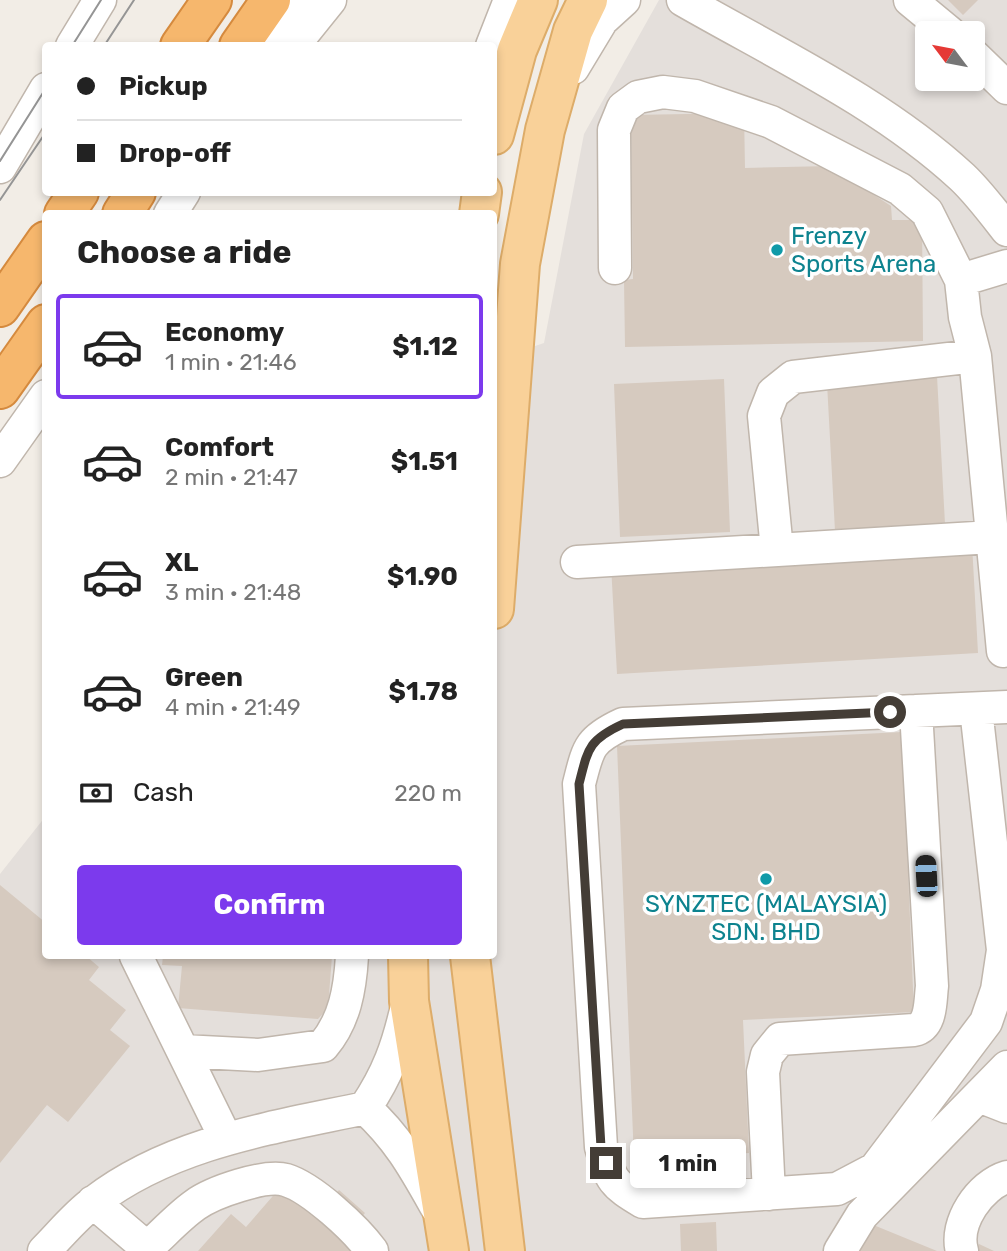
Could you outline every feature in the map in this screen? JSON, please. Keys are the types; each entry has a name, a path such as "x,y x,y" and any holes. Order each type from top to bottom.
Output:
{"highway":[{"path":"183,42 212,0"},
{"path":"242,42 271,0"},
{"path":"0,307 42,247"},
{"path":"0,389 42,330"}],"main road":[{"path":"497,124 517,50 538,0"},
{"path":"497,569 520,264 545,130 573,31 588,0"},
{"path":"408,959 409,1000 446,1235"},
{"path":"470,959 505,1251"}],"street":[{"path":"74,42 100,0"},
{"path":"494,42 510,0"},
{"path":"545,130 576,62 601,20 624,0"},
{"path":"683,0 855,98 913,136 963,178 1007,230"},
{"path":"910,0 935,21"},
{"path":"266,42 318,4"},
{"path":"295,42 318,4"},
{"path":"615,268 614,130 623,108 638,97 663,92 695,96 771,122 900,189 927,212 961,280 965,317 975,356 1003,651"},
{"path":"0,167 42,96"},
{"path":"961,280 1007,266"},
{"path":"777,550 764,416 773,393 793,377 975,356"},
{"path":"0,461 42,402"},
{"path":"576,562 992,537"},
{"path":"992,708 1003,950 997,990 986,1022 957,1062 875,1169 837,1189 643,1202 624,1191 610,1178 601,1147 579,784 593,742 605,732 623,724 992,708"},
{"path":"769,1194 763,1072 767,1055 780,1039 921,1028 926,1024 932,986 916,711"},
{"path":"137,959 226,1139"},
{"path":"183,1051 258,1055 323,1046 336,1031 350,988 352,959"},
{"path":"44,1251 93,1202 144,1170 189,1150 226,1139 365,1108 383,1082 397,1048 409,1000"},
{"path":"921,1028 957,1062"},
{"path":"840,1251 862,1215 993,1101 1007,1067"},
{"path":"365,1108 388,1130 410,1161 446,1235"},
{"path":"962,1251 959,1240 966,1218 978,1198 996,1180 1007,1177"},
{"path":"93,1202 146,1250 196,1204 239,1184 283,1179 306,1189 372,1251"}],"shaded area":[{"path":"659,0 1007,0 1007,1251 0,1251 0,874 42,821 42,959 497,959 497,359 544,343 584,134"}],"building":[{"path":"948,0 978,0 963,15"},
{"name":"Frenzy Sports Arena","path":"744,113 745,168 830,166 891,206 892,220 922,220 923,341 625,347 624,280 633,279 631,115"},
{"path":"937,376 945,524 835,531 827,383"},
{"path":"724,379 730,532 620,537 614,384"},
{"path":"972,544 978,653 617,674 611,565"},
{"name":"SYNZTEC (MALAYSIA) SDN. BHD","path":"902,732 914,1012 743,1020 749,1153 634,1159 617,746"},
{"path":"0,885 42,920 42,959 90,959 99,967 89,980 126,1010 110,1030 130,1046 68,1122 47,1105 0,1163"},
{"path":"163,959 332,959 328,1008 318,1019 178,1008 182,966 162,965"},
{"path":"285,1182 319,1213 339,1190 365,1213 345,1236 362,1251 198,1251 231,1214 246,1227"},
{"path":"716,1222 717,1251 681,1251 680,1224"},
{"path":"871,1224 937,1251 859,1251"},
{"path":"979,1244 994,1251 976,1251"}],"tram line":[{"path":"75,42 101,0"},
{"path":"107,42 134,0"},
{"path":"0,161 42,94"},
{"path":"0,200 42,138"}],"place":[{"name":"Frenzy Sports Arena","path":"777,250"},
{"name":"SYNZTEC (MALAYSIA) SDN. BHD","path":"766,879"}],"route":[{"path":"606,1163 601,1147 579,784 593,742 605,732 623,724 890,712"}]}
